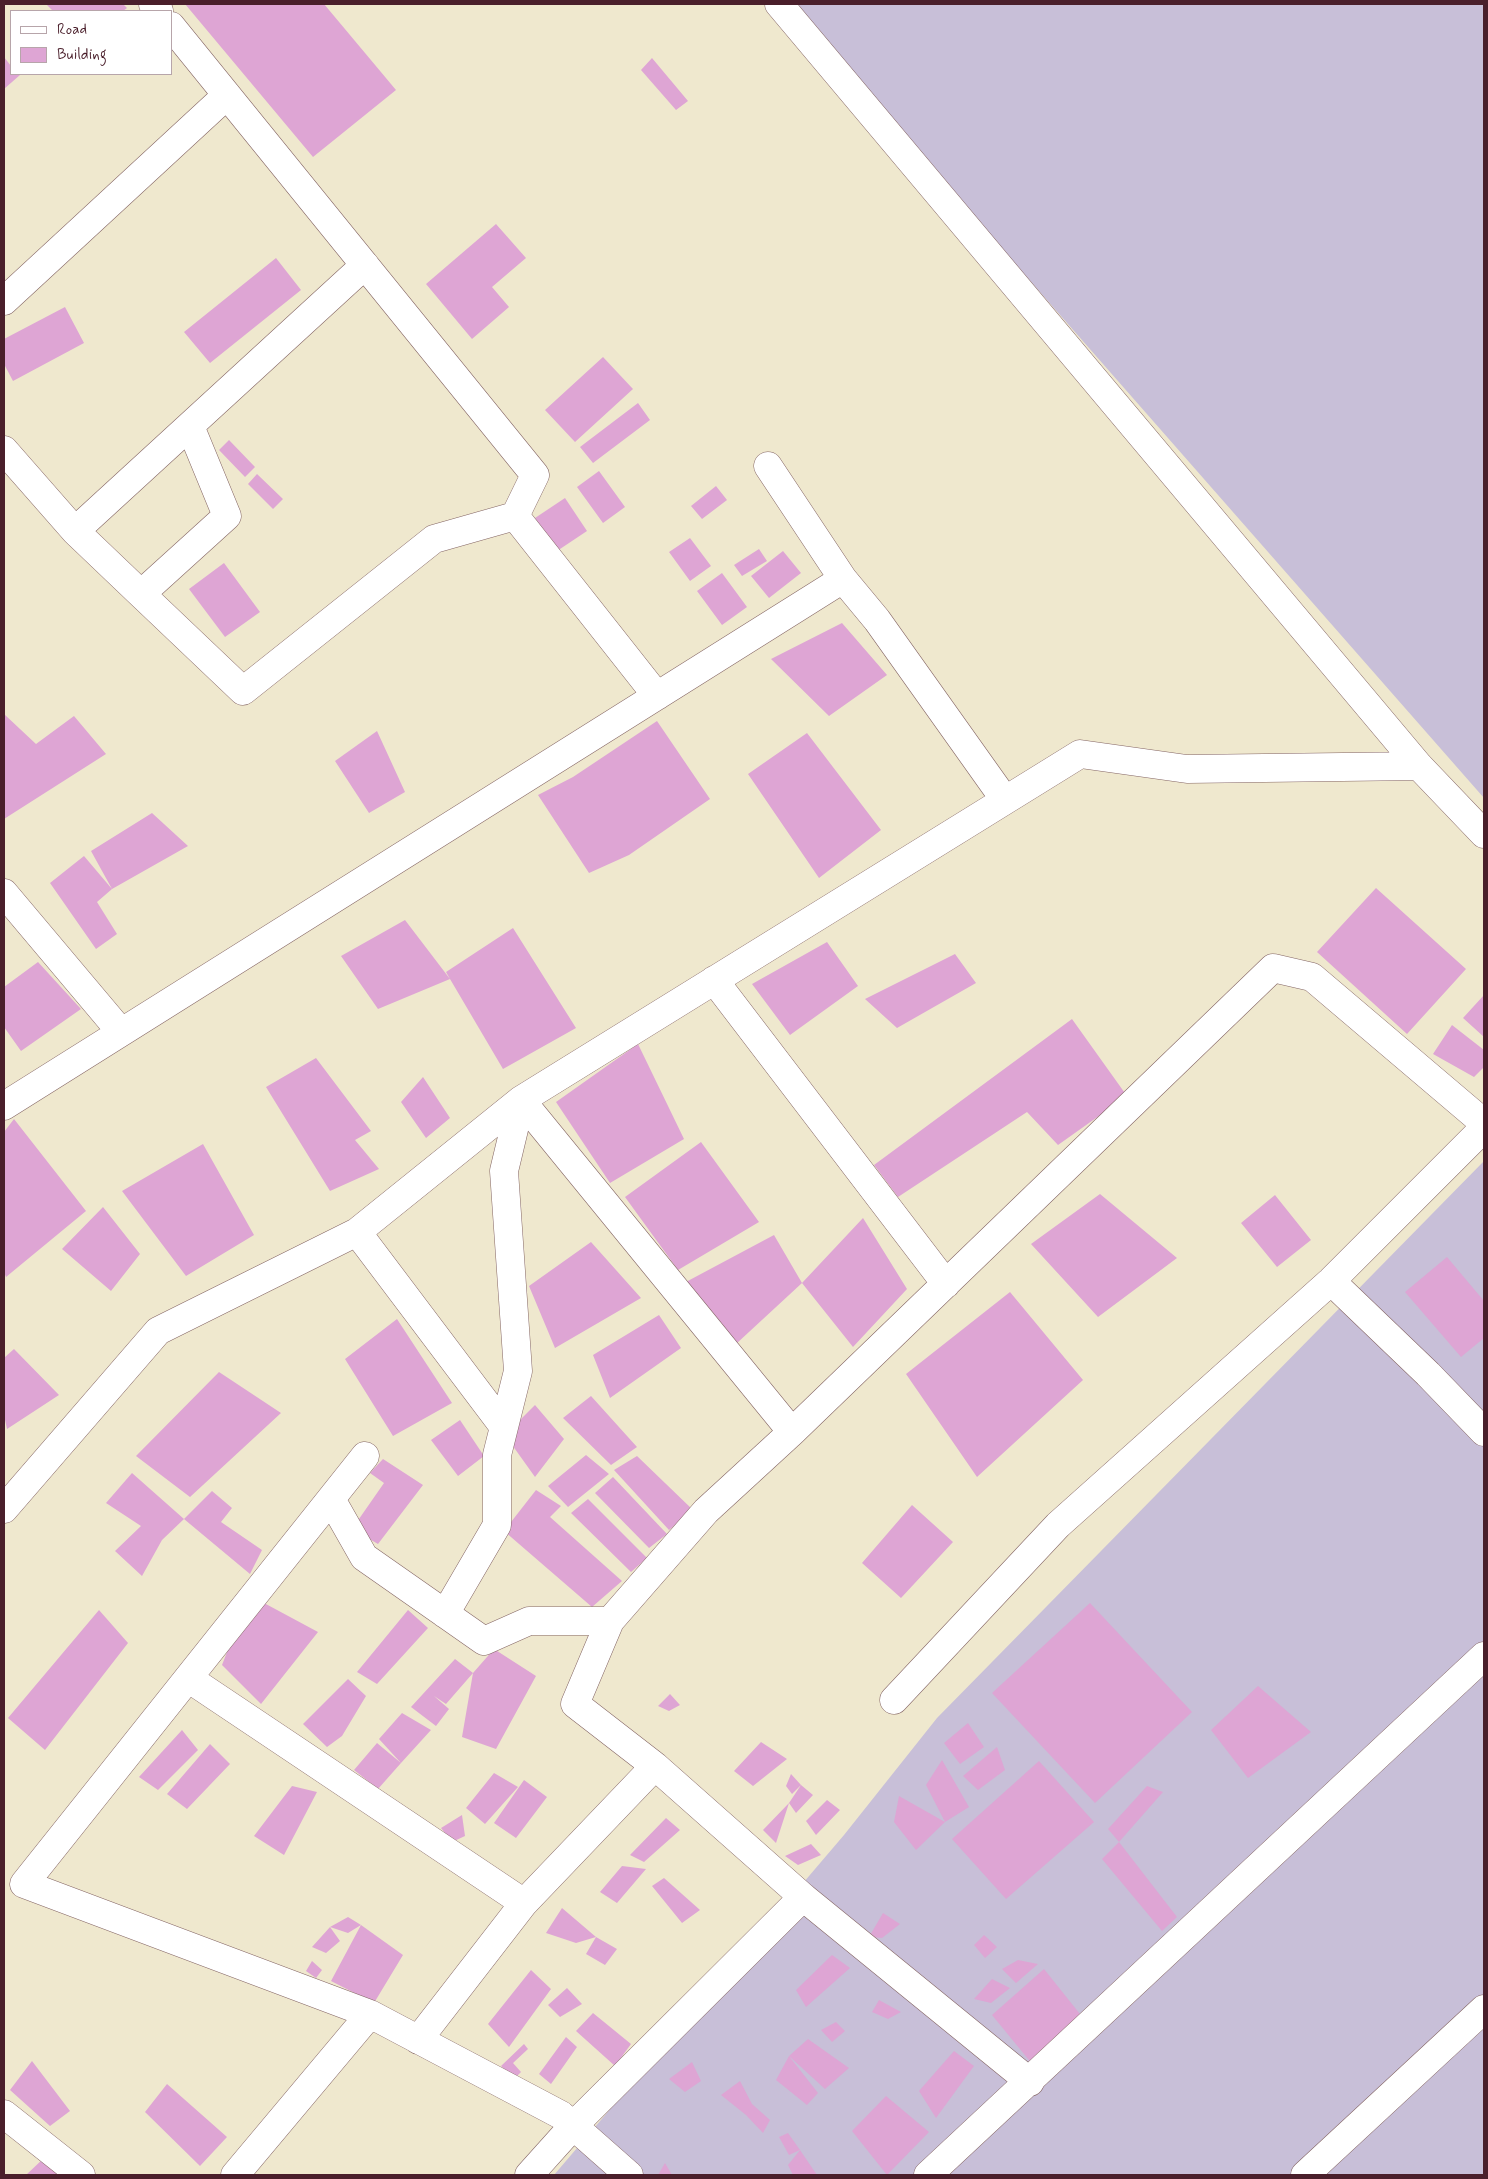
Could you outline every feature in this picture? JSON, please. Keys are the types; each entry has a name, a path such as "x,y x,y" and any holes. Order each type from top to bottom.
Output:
{"street":[{"path":"780,4 1419,766 1484,834"},
{"path":"4,450 75,531 243,691 434,539 515,516 535,475 172,27"},
{"path":"4,301 227,95"},
{"path":"75,531 365,265"},
{"path":"141,594 227,516 190,426"},
{"path":"768,466 843,579 877,620 1006,800"},
{"path":"515,516 657,696"},
{"path":"4,1106 843,579"},
{"path":"4,1510 158,1331 357,1232 521,1100 1080,754 1186,769 1419,766"},
{"path":"4,893 121,1032"},
{"path":"1030,2082 804,1897 655,1766 575,1704 610,1621 706,1512 792,1432 1273,968 1312,977 1484,1123"},
{"path":"714,980 946,1284"},
{"path":"445,1614 497,1525 497,1455 518,1371 504,1171 521,1100"},
{"path":"521,1100 792,1432"},
{"path":"894,1700 1058,1524 1331,1281 1484,1128"},
{"path":"357,1232 504,1427"},
{"path":"1331,1281 1428,1374 1484,1432"},
{"path":"365,1456 188,1678 14,1880 370,2014 561,2115 629,2175"},
{"path":"331,1499 364,1557 484,1641 529,1621 610,1621"},
{"path":"928,2175 1030,2082 1484,1656"},
{"path":"188,1678 524,1903"},
{"path":"418,2040 524,1903 655,1766"},
{"path":"529,2175 573,2126 804,1897"},
{"path":"1305,2175 1484,2009"},
{"path":"235,2175 370,2014"},
{"path":"4,2114 81,2175"}],"shaded area":[{"path":"787,4 1484,4 1484,798"},
{"path":"1484,1161 1484,2175 554,2175 844,1835 937,1718"}],"building":[{"path":"46,4 123,4 127,8 124,10 52,10"},
{"path":"185,4 324,4 396,90 313,157"},
{"path":"4,57 10,65 10,75 20,75 4,89"},
{"path":"652,58 688,101 676,110 641,70"},
{"path":"496,224 526,258 492,287 509,307 472,339 426,284"},
{"path":"276,258 301,290 210,363 184,332"},
{"path":"65,307 84,343 13,381 4,364 4,339"},
{"path":"603,357 633,389 575,442 545,410"},
{"path":"638,403 650,420 593,463 580,447"},
{"path":"229,440 255,467 245,477 219,450"},
{"path":"599,471 625,507 603,523 577,487"},
{"path":"257,474 283,499 273,509 248,484"},
{"path":"716,486 727,500 702,519 691,506"},
{"path":"565,498 587,531 557,551 535,518"},
{"path":"690,538 711,566 690,581 669,552"},
{"path":"759,549 767,561 742,576 734,565"},
{"path":"783,551 801,573 769,598 751,576"},
{"path":"224,563 260,612 225,637 189,589"},
{"path":"722,573 747,607 722,625 697,591"},
{"path":"842,623 887,675 829,716 771,659"},
{"path":"4,714 36,744 74,716 106,754 4,819"},
{"path":"657,721 710,799 629,855 589,873 538,795 573,777"},
{"path":"377,731 405,792 369,813 335,761"},
{"path":"807,733 881,830 819,878 748,774"},
{"path":"152,813 188,846 112,889 91,851"},
{"path":"84,856 112,889 97,902 117,934 96,949 50,883"},
{"path":"1376,888 1466,969 1407,1034 1317,952"},
{"path":"405,920 450,979 378,1009 341,956"},
{"path":"513,928 576,1028 503,1069 446,972"},
{"path":"827,942 858,986 790,1035 752,984"},
{"path":"955,954 976,983 897,1028 865,999"},
{"path":"38,962 81,1009 21,1051 4,1027 4,987"},
{"path":"1484,995 1484,1037 1463,1018"},
{"path":"1072,1019 1127,1096 1058,1145 1027,1112 898,1197 874,1165"},
{"path":"1452,1025 1484,1050 1484,1067 1474,1077 1433,1054"},
{"path":"638,1044 684,1139 610,1183 556,1102"},
{"path":"316,1058 371,1131 355,1140 379,1169 330,1191 266,1087"},
{"path":"423,1077 450,1118 426,1138 401,1102"},
{"path":"14,1119 86,1211 6,1277 4,1272 4,1132"},
{"path":"701,1142 759,1222 678,1270 625,1197"},
{"path":"203,1144 254,1235 186,1276 122,1191"},
{"path":"1100,1194 1177,1258 1098,1317 1031,1244"},
{"path":"1275,1195 1311,1240 1277,1267 1241,1223"},
{"path":"103,1207 140,1254 111,1291 62,1249"},
{"path":"863,1218 907,1289 853,1347 802,1283"},
{"path":"774,1235 802,1283 736,1344 684,1283"},
{"path":"591,1242 641,1298 555,1348 529,1286"},
{"path":"1447,1257 1484,1301 1484,1338 1461,1357 1405,1292"},
{"path":"1010,1292 1083,1380 977,1477 906,1374"},
{"path":"659,1315 681,1348 610,1398 593,1355"},
{"path":"397,1319 452,1403 393,1436 345,1359"},
{"path":"14,1349 59,1395 7,1429 4,1415 4,1358"},
{"path":"219,1372 281,1413 190,1497 136,1456"},
{"path":"591,1396 637,1447 611,1465 563,1418"},
{"path":"535,1405 564,1439 535,1477 505,1435"},
{"path":"460,1420 484,1456 458,1476 431,1440"},
{"path":"586,1455 609,1474 568,1507 548,1486"},
{"path":"637,1456 693,1510 669,1530 614,1470"},
{"path":"383,1459 423,1485 378,1544 352,1529 384,1483 370,1473"},
{"path":"132,1473 184,1519 162,1540 142,1576 115,1551 141,1526 106,1503"},
{"path":"613,1477 667,1534 649,1548 595,1493"},
{"path":"536,1490 561,1506 550,1517 622,1581 592,1607 504,1531"},
{"path":"212,1491 232,1508 221,1522 262,1550 250,1574 184,1519"},
{"path":"588,1499 647,1558 631,1572 571,1513"},
{"path":"912,1505 953,1542 901,1598 862,1563"},
{"path":"264,1603 318,1632 261,1704 222,1665 236,1629"},
{"path":"1090,1603 1192,1712 1095,1803 992,1693"},
{"path":"99,1610 128,1643 45,1750 8,1718"},
{"path":"408,1610 428,1628 377,1684 357,1672"},
{"path":"494,1649 536,1676 496,1749 462,1737 473,1673"},
{"path":"455,1659 473,1673 446,1704 434,1696 449,1709 436,1726 411,1707"},
{"path":"348,1679 366,1696 342,1736 327,1747 303,1724"},
{"path":"1258,1686 1311,1732 1248,1778 1211,1730"},
{"path":"670,1694 680,1705 669,1711 658,1706"},
{"path":"402,1713 431,1730 401,1763 379,1739"},
{"path":"968,1723 984,1747 960,1764 944,1743"},
{"path":"182,1730 198,1750 158,1790 139,1777"},
{"path":"761,1742 787,1759 753,1786 734,1771"},
{"path":"377,1743 401,1763 378,1789 354,1770"},
{"path":"210,1744 230,1764 187,1809 167,1794"},
{"path":"997,1747 1005,1770 978,1790 963,1776"},
{"path":"942,1760 969,1807 945,1822 926,1785"},
{"path":"1039,1761 1094,1822 1006,1899 952,1839"},
{"path":"494,1773 518,1787 485,1824 466,1808"},
{"path":"791,1774 801,1785 792,1794 786,1786"},
{"path":"524,1780 547,1797 516,1838 494,1823"},
{"path":"801,1785 813,1795 796,1813 789,1803"},
{"path":"292,1786 317,1792 284,1855 254,1836"},
{"path":"1147,1786 1163,1792 1119,1842 1108,1829"},
{"path":"899,1796 945,1822 916,1850 894,1822"},
{"path":"827,1800 840,1810 816,1835 806,1821"},
{"path":"789,1803 776,1843 763,1830"},
{"path":"462,1815 465,1836 452,1842 441,1828"},
{"path":"666,1818 680,1830 644,1862 630,1855"},
{"path":"1119,1842 1177,1917 1162,1931 1102,1859"},
{"path":"811,1844 821,1855 798,1865 785,1856"},
{"path":"622,1866 646,1869 617,1903 600,1892"},
{"path":"664,1878 700,1910 682,1923 652,1886"},
{"path":"562,1908 596,1937 576,1943 546,1933"},
{"path":"883,1913 900,1924 882,1938 869,1937"},
{"path":"348,1917 361,1925 348,1933 330,1927"},
{"path":"361,1925 403,1955 374,2003 331,1981"},
{"path":"330,1927 340,1941 326,1953 312,1947"},
{"path":"984,1935 997,1947 985,1958 974,1945"},
{"path":"596,1937 617,1949 605,1965 586,1954"},
{"path":"832,1955 850,1968 806,2007 796,1990"},
{"path":"1018,1960 1038,1964 1016,1983 1002,1969"},
{"path":"312,1961 322,1970 316,1978 306,1971"},
{"path":"1044,1969 1084,2019 1033,2065 992,2015"},
{"path":"531,1970 551,1989 509,2047 488,2024"},
{"path":"992,1979 1010,1988 991,2003 974,1999"},
{"path":"567,1988 582,2004 560,2017 548,2005"},
{"path":"879,2000 901,2012 888,2019 872,2012"},
{"path":"593,2013 631,2044 615,2066 576,2031"},
{"path":"836,2022 845,2031 832,2042 821,2030"},
{"path":"566,2037 577,2047 551,2084 539,2074"},
{"path":"808,2039 849,2068 825,2089 789,2056"},
{"path":"524,2044 528,2049 513,2063 521,2072 514,2079 501,2066"},
{"path":"954,2051 974,2066 936,2118 919,2091"},
{"path":"789,2056 818,2093 807,2105 776,2080"},
{"path":"32,2061 70,2111 50,2126 10,2090"},
{"path":"692,2062 701,2081 685,2092 669,2079"},
{"path":"740,2081 752,2104 770,2120 763,2133 746,2115 721,2095"},
{"path":"167,2084 227,2137 200,2166 145,2112"},
{"path":"886,2096 929,2132 887,2175 852,2131"},
{"path":"788,2133 800,2150 789,2155 779,2137"},
{"path":"800,2150 817,2175 793,2175 788,2165"},
{"path":"44,2158 61,2175 26,2175"},
{"path":"665,2163 672,2175 658,2175"}]}
